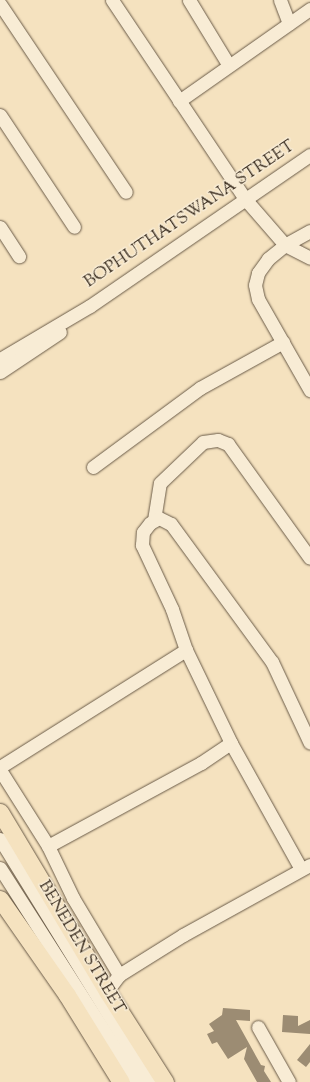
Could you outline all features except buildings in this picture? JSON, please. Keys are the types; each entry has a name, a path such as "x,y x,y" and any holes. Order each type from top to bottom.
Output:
{"main road":[{"name":"BENEDEN STREET","path":"0,812 107,991 165,1082"},
{"path":"0,899 67,995 120,1082"}],"street":[{"path":"112,0 246,200 285,245 310,258"},
{"path":"189,0 228,64"},
{"path":"280,0 289,23"},
{"path":"0,4 126,192"},
{"path":"179,101 228,64 310,9"},
{"path":"0,115 74,227"},
{"name":"BOPHUTHATSWANA STREET","path":"0,359 90,306 310,155"},
{"path":"0,228 19,256"},
{"path":"310,231 285,245 268,259 258,272 255,285 258,299 310,390"},
{"name":"BOPHUTHATSWANA STREET","path":"0,372 58,334 90,306"},
{"path":"93,467 200,388 283,342"},
{"path":"154,520 160,484 203,442 218,440 228,444 310,558"},
{"path":"107,991 119,975 222,912 306,867 231,743 186,650 172,609 142,545 143,532 154,520 159,518 170,524 272,662 310,743"},
{"path":"119,975 73,898 48,846 0,768 186,650"},
{"path":"48,846 201,763 231,743"},
{"path":"0,839 150,1082"},
{"path":"0,868 137,1082"},
{"path":"258,1027 289,1082"}]}
